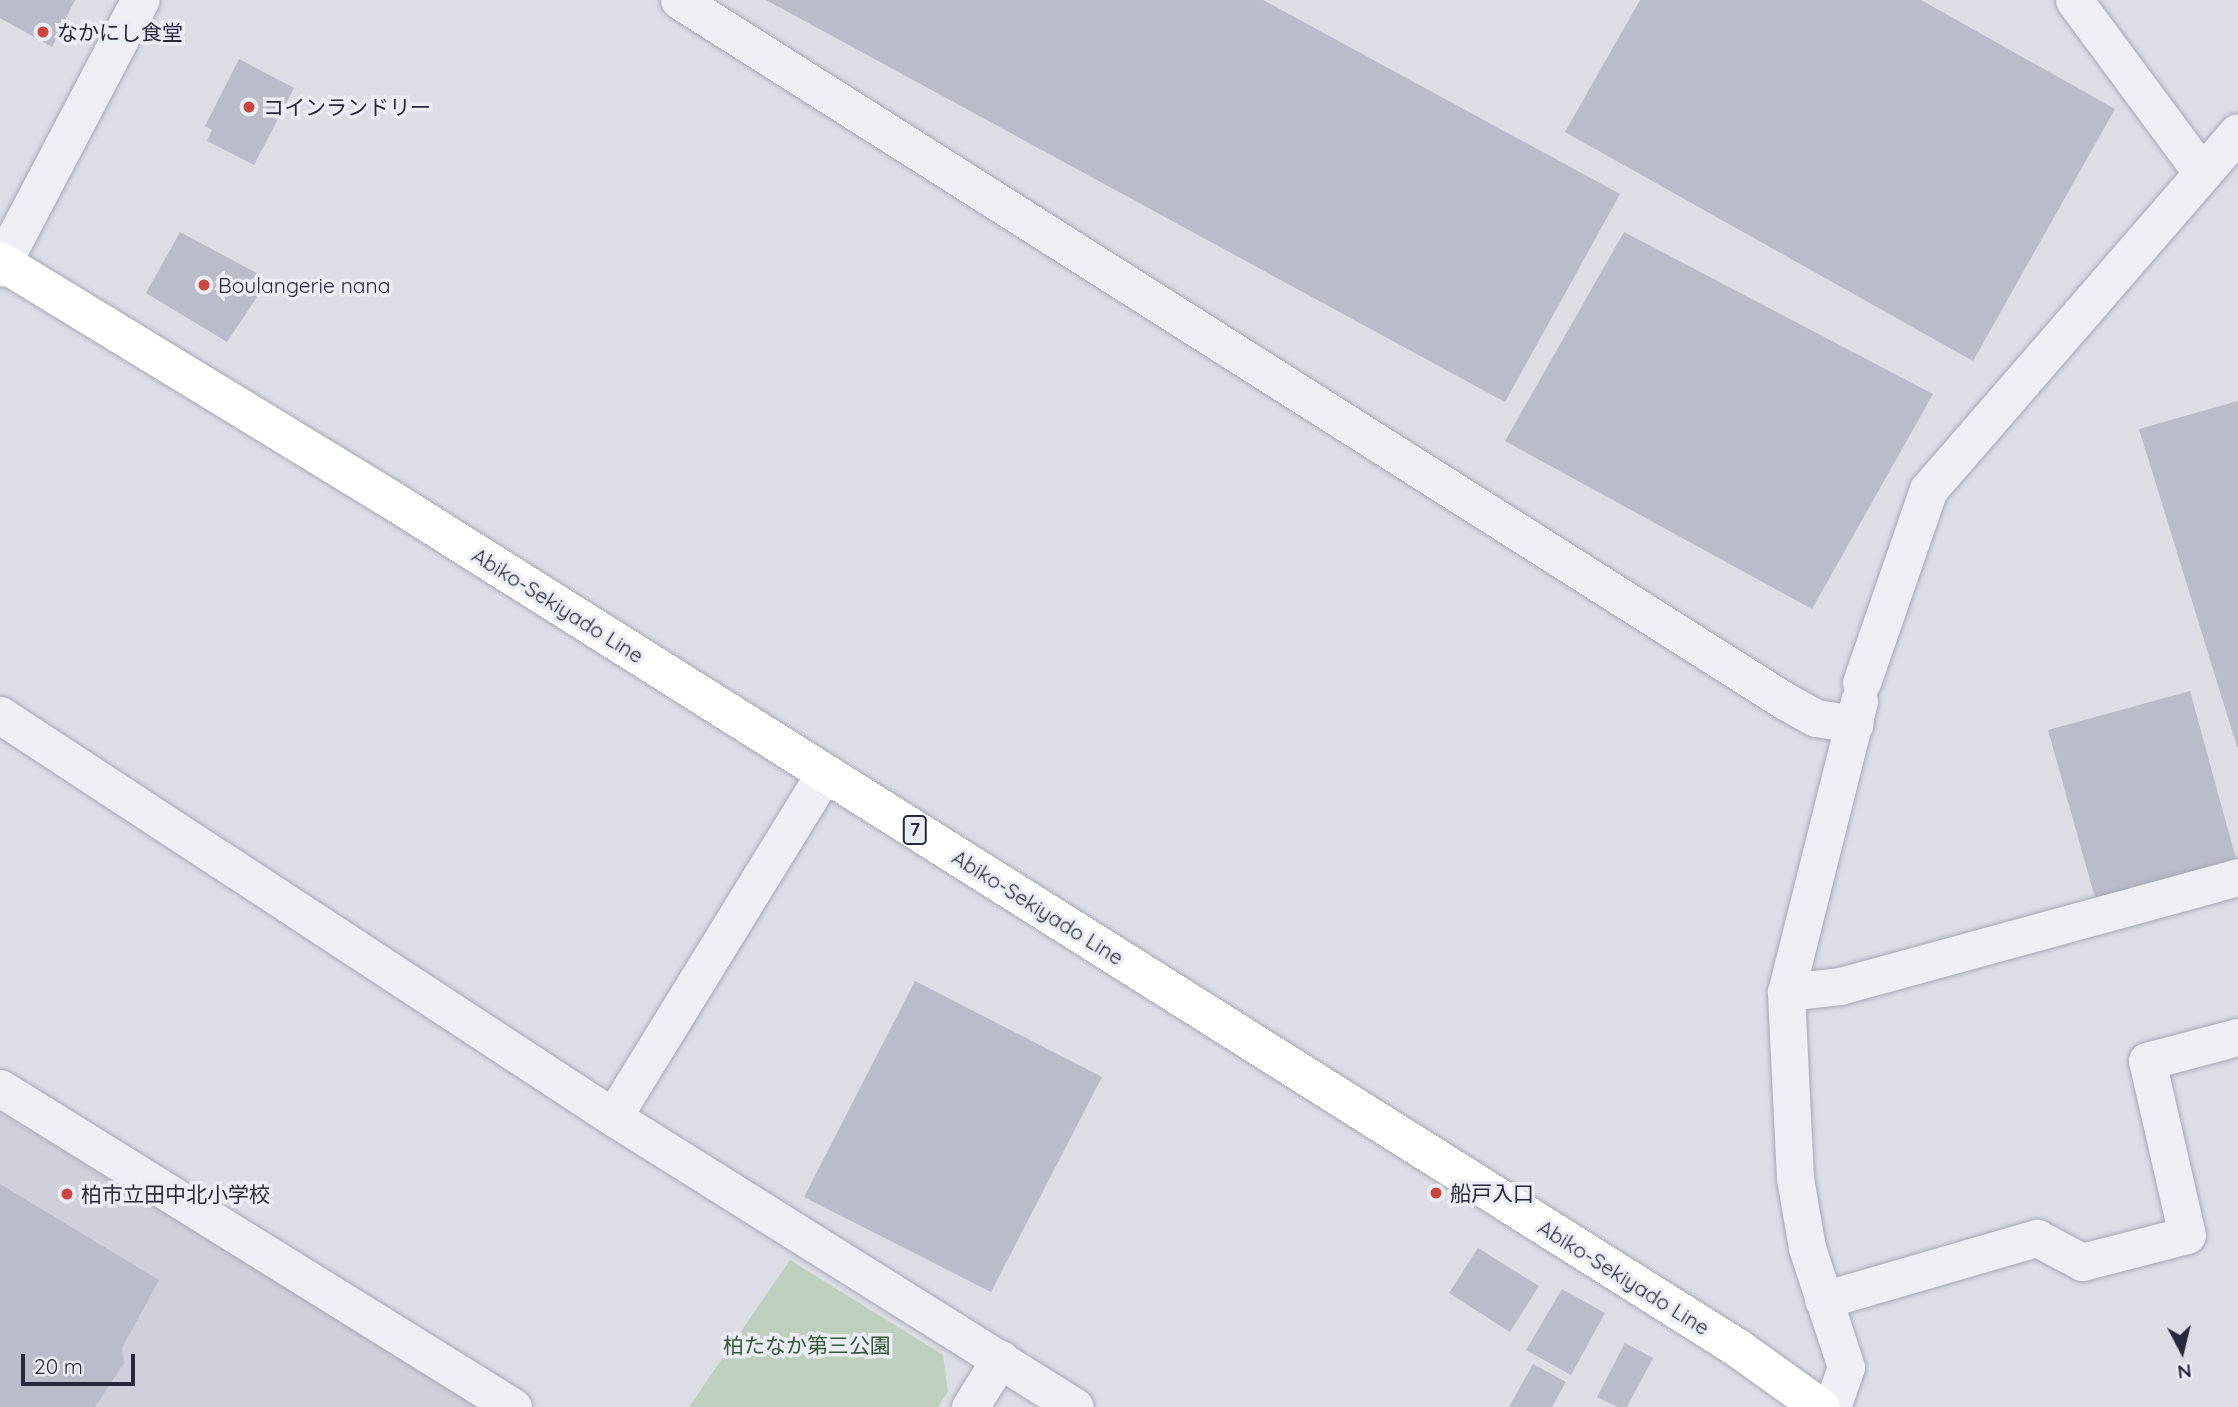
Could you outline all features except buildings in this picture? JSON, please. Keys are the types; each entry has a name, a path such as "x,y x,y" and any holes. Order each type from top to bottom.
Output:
{"main road":[{"name":"Abiko-Sekiyado Line","path":"1,264 825,773 1739,1349 1820,1407"}],"street":[{"path":"1,264 141,0"},
{"path":"679,0 1785,701 1816,718 1855,724"},
{"path":"2074,0 2202,173"},
{"path":"1832,1407 1846,1367 1807,1248 1795,1178 1786,992 1855,724 1862,682 1929,490 2238,133"},
{"path":"0,715 613,1117 1076,1407"},
{"path":"613,1117 825,773"},
{"path":"1786,992 1840,986 2238,877"},
{"path":"1823,1300 2037,1238 2082,1262 2187,1235 2147,1061 2238,1037"},
{"path":"0,1088 513,1407"},
{"path":"970,1407 1000,1359"}],"shaded area":[{"name":"柏市立田中北小学校","path":"0,1113 262,1272 480,1407 0,1407"}],"green space":[{"name":"柏たなか第三公園","path":"790,1260 943,1355 948,1392 938,1407 689,1407"}],"place":[{"name":"なかにし食堂","path":"43,32"},
{"name":"コインランドリー","path":"249,107"},
{"name":"Boulangerie nana","path":"204,285"},
{"name":"船戸入口","path":"1436,1193"},
{"name":"柏市立田中北小学校","path":"67,1194"}]}
